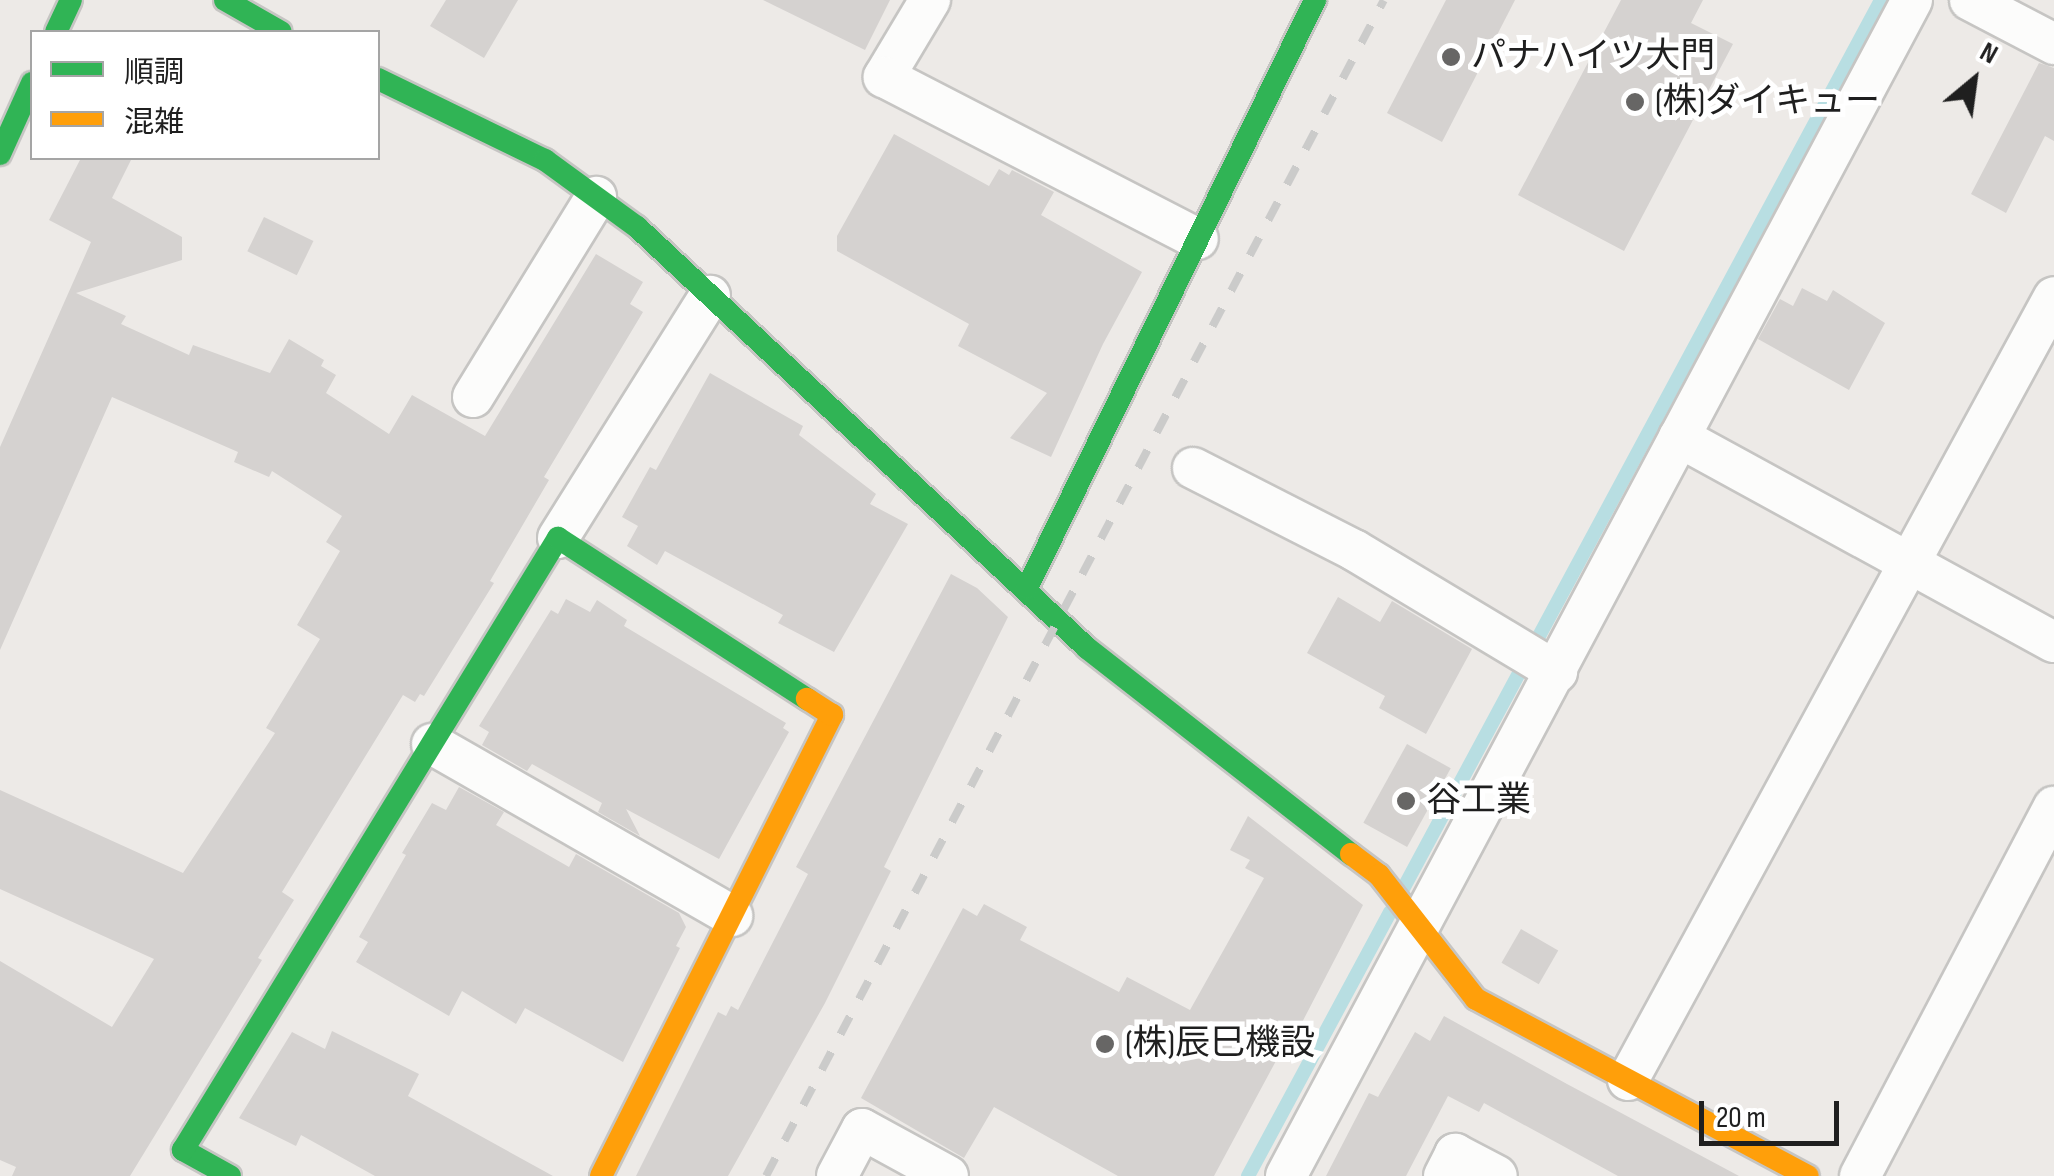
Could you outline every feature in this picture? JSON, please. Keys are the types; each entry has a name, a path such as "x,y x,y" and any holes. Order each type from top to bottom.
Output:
{"street":[{"path":"57,30 70,0"},
{"path":"224,0 277,30"},
{"path":"930,0 884,77 1198,239"},
{"path":"1027,588 1315,0"},
{"path":"1286,1176 1417,921 1680,438 1912,0"},
{"path":"1970,0 2054,44"},
{"path":"380,80 546,160 637,227 1087,648 1383,880 1476,999 1808,1176"},
{"path":"0,154 30,87"},
{"path":"472,397 596,197"},
{"path":"230,1176 182,1150 710,296"},
{"path":"1628,1080 2054,297"},
{"path":"1680,438 2054,642"},
{"path":"1193,468 1354,550 1552,669"},
{"path":"558,538 832,715 601,1176"},
{"path":"432,744 732,916"},
{"path":"1860,1176 2054,807"},
{"path":"837,1176 862,1129 948,1176"},
{"path":"1444,1176 1456,1154 1496,1176"}],"building":[{"path":"446,0 518,0 484,58 430,26"},
{"path":"763,0 890,0 865,50"},
{"name":"パナハイツ大門","path":"1446,0 1515,0 1442,142 1387,113"},
{"name":"(株)ダイキュー","path":"1621,0 1703,0 1691,23 1733,44 1624,251 1518,195"},
{"path":"2039,63 2054,68 2054,141 2045,136 2006,213 1971,194"},
{"path":"894,134 989,186 999,169 1009,175 1012,170 1054,192 1041,215 1142,272 1103,344 1051,457 1010,438 1047,393 958,346 969,324 837,251 837,236"},
{"path":"80,160 131,160 112,198 182,237 182,260 76,293 126,316 121,324 189,355 193,345 270,373 289,339 324,360 321,366 336,375 326,393 389,434 412,395 485,436 596,254 643,282 630,304 643,312 544,477 549,480 490,581 494,583 424,696 420,694 415,702 403,695 282,892 294,900 258,958 262,960 130,1176 12,1176 16,1167 0,1160 0,961 112,1027 154,959 0,889 0,790 183,873 275,733 266,728 320,639 297,625 340,551 326,542 342,516 272,471 269,477 234,462 238,452 112,397 0,650 0,447 91,242 49,220"},
{"path":"264,217 313,241 297,275 247,251"},
{"path":"1802,288 1827,301 1833,290 1885,323 1849,390 1758,339 1780,299 1793,306"},
{"path":"710,373 803,426 799,435 876,494 870,504 908,524 834,652 778,623 783,615 665,551 657,565 627,546 638,526 622,517 650,467 656,470"},
{"path":"951,574 977,588 1008,617 884,867 891,871 825,1003 728,1176 636,1176 718,1012 726,1016 731,1006 738,1010 808,874 796,867"},
{"path":"1338,597 1380,622 1392,601 1472,649 1426,734 1379,708 1385,696 1307,653"},
{"path":"566,599 590,612 597,600 627,620 624,626 786,723 783,728 789,732 719,859 626,809 640,836 598,812 602,803 532,764 527,771 482,745 489,732 479,726 551,610 558,614"},
{"name":"谷工業","path":"1407,744 1451,768 1407,847 1363,823"},
{"path":"459,787 504,812 496,825 569,867 576,854 679,913 686,927 676,946 680,948 623,1062 525,1008 516,1024 462,991 449,1016 356,962 368,942 359,937 406,855 402,853 432,803 446,810"},
{"path":"1248,816 1363,905 1295,1036 1291,1033 1214,1176 1118,1176 994,1107 964,1158 861,1098 963,908 977,916 984,904 1027,927 1020,940 1119,992 1127,977 1190,1010 1264,878 1245,868 1250,860 1230,850"},
{"path":"1521,929 1558,950 1539,984 1502,963"},
{"path":"1444,1016 1739,1176 1618,1176 1484,1103 1479,1112 1448,1096 1406,1176 1326,1176 1369,1093 1378,1097 1415,1032 1430,1041"},
{"path":"332,1031 419,1074 408,1096 553,1176 375,1176 301,1135 296,1146 239,1118 292,1032 325,1049"}],"waterway":[{"path":"1403,889 1881,0"},
{"path":"1248,1176 1390,912"}],"railway":[{"path":"766,1176 1384,0"}],"traffic: fast":[{"path":"57,30 71,0"},
{"path":"225,0 278,30"},
{"path":"1027,588 1315,0"},
{"path":"380,80 545,160 637,227 1087,648 1351,854"},
{"path":"0,154 30,87"},
{"path":"230,1176 183,1150 558,538 807,699"}],"traffic: slow":[{"path":"601,1176 832,715 807,699"},
{"path":"1351,854 1379,875 1476,999 1808,1176"}],"place":[{"name":"パナハイツ大門","path":"1451,57"},
{"name":"(株)ダイキュー","path":"1635,102"},
{"name":"谷工業","path":"1406,801"},
{"name":"(株)辰巳機設","path":"1105,1044"}]}
